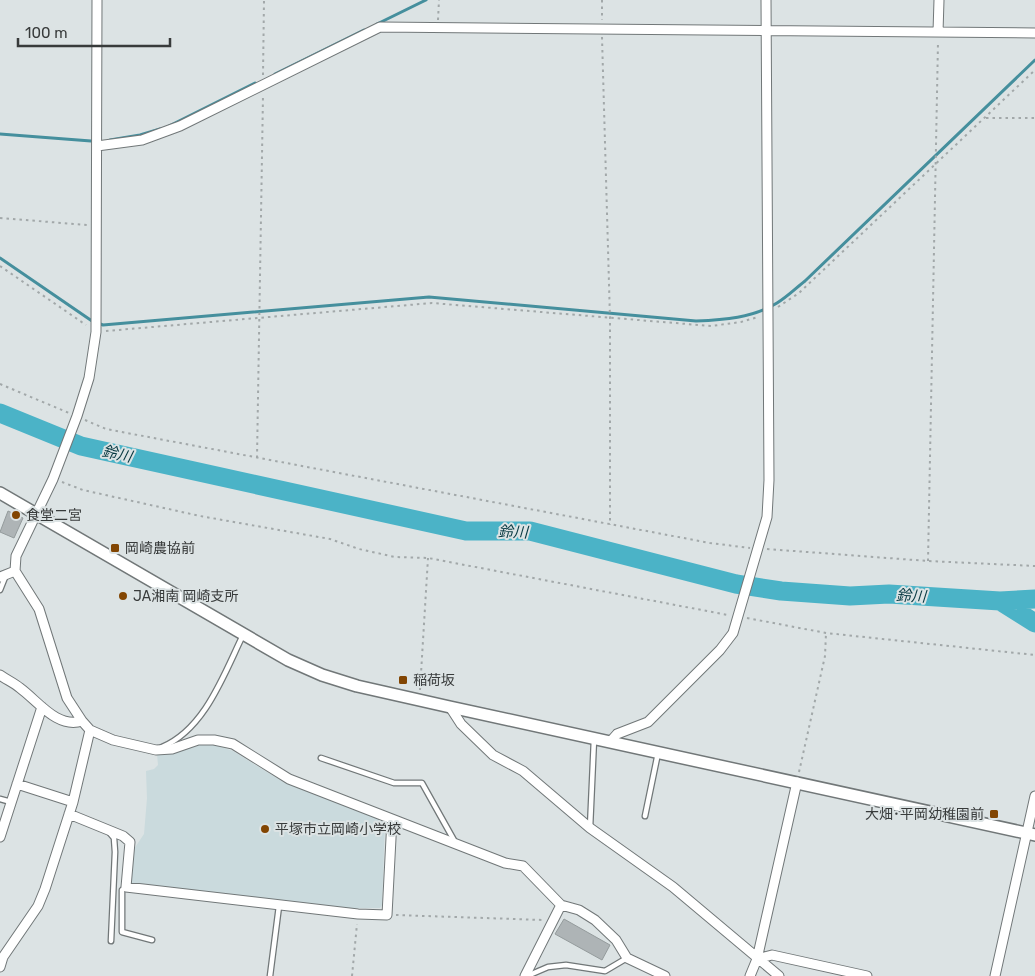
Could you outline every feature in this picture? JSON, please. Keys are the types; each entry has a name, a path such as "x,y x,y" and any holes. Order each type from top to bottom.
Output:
{"street":[{"path":"97,0 96,332 89,378 53,479 7,574 39,610 67,698 90,730 113,740 156,750 172,749 198,740 214,740 233,744 289,779 505,863 523,866 561,906 579,910 595,920 616,940 627,958 665,976"},
{"path":"610,742 617,734 648,722 720,650 733,633 767,517 769,480 766,0"},
{"path":"938,32 939,0"},
{"path":"97,146 142,140 159,135 380,26 766,32 1035,33"},
{"path":"0,493 288,660 322,675 357,686 450,707 1030,834"},
{"path":"0,676 20,688 57,718 75,723 82,721"},
{"path":"0,837 42,707"},
{"path":"450,707 461,724 493,755 523,771 590,828 673,887 779,976"},
{"path":"0,967 3,956 38,906 73,802 90,730"},
{"path":"750,976 757,958 797,782"},
{"path":"17,784 73,802"},
{"path":"995,976 1030,834 1035,796"},
{"path":"69,814 108,830 130,842 126,887 279,906 387,915 392,819"},
{"path":"526,976 561,906"},
{"path":"757,958 772,955 867,976"}],"lane":[{"path":"0,590 7,574"},
{"path":"156,750 175,740 192,725 218,687 244,635"},
{"path":"590,828 594,737"},
{"path":"645,816 658,752"},
{"path":"321,758 394,783 422,783 455,843"},
{"path":"0,799 11,802"},
{"path":"108,830 114,838 115,852 111,941"},
{"path":"126,887 122,890 122,932 152,940"},
{"path":"270,976 279,906"},
{"path":"526,976 548,967 566,965 605,971 627,958"}],"path":[{"path":"257,458 264,0"},
{"path":"438,27 439,0"},
{"path":"602,0 610,319 610,525"},
{"path":"928,561 938,32"},
{"path":"0,266 96,332 432,303 711,326 740,322 768,312 798,293 1035,70"},
{"path":"986,118 1035,118"},
{"path":"0,218 97,226"},
{"path":"0,384 106,430 710,543 757,549 928,561 1035,566"},
{"path":"53,479 83,490 191,514 330,539 359,549 395,557 428,558 826,633 1035,655"},
{"path":"420,700 428,558"},
{"path":"797,782 825,656 826,633"},
{"path":"352,976 358,914"},
{"path":"387,915 553,921"}],"shaded area":[{"name":"平塚市立岡崎小学校","path":"212,744 233,751 283,782 383,820 385,823 382,905 380,908 357,908 351,912 130,883 130,855 144,834 147,798 146,771 154,769 158,765 157,754 172,754 199,745"}],"building":[{"path":"8,511 23,518 14,538 0,532"},
{"path":"564,919 610,945 602,960 555,934"}],"waterway":[{"path":"377,24 426,0"},
{"path":"275,74 364,30"},
{"path":"0,258 92,321 103,325 429,297 696,321 738,317 768,308 805,281 1035,60"},
{"path":"169,126 255,83"},
{"path":"110,140 140,135 160,129"},
{"path":"0,134 91,141"},
{"name":"鈴川","path":"0,413 81,446 466,531 530,531 736,584 781,591 850,596 889,594 1000,601 1035,599"},
{"path":"1000,601 1035,623"}],"place":[{"name":"食堂二宮","path":"16,515"},
{"name":"岡崎農協前","path":"115,548"},
{"name":"JA湘南 岡崎支所","path":"123,596"},
{"name":"稲荷坂","path":"403,680"},
{"name":"大畑･平岡幼稚園前","path":"994,814"},
{"name":"平塚市立岡崎小学校","path":"265,829"}]}
